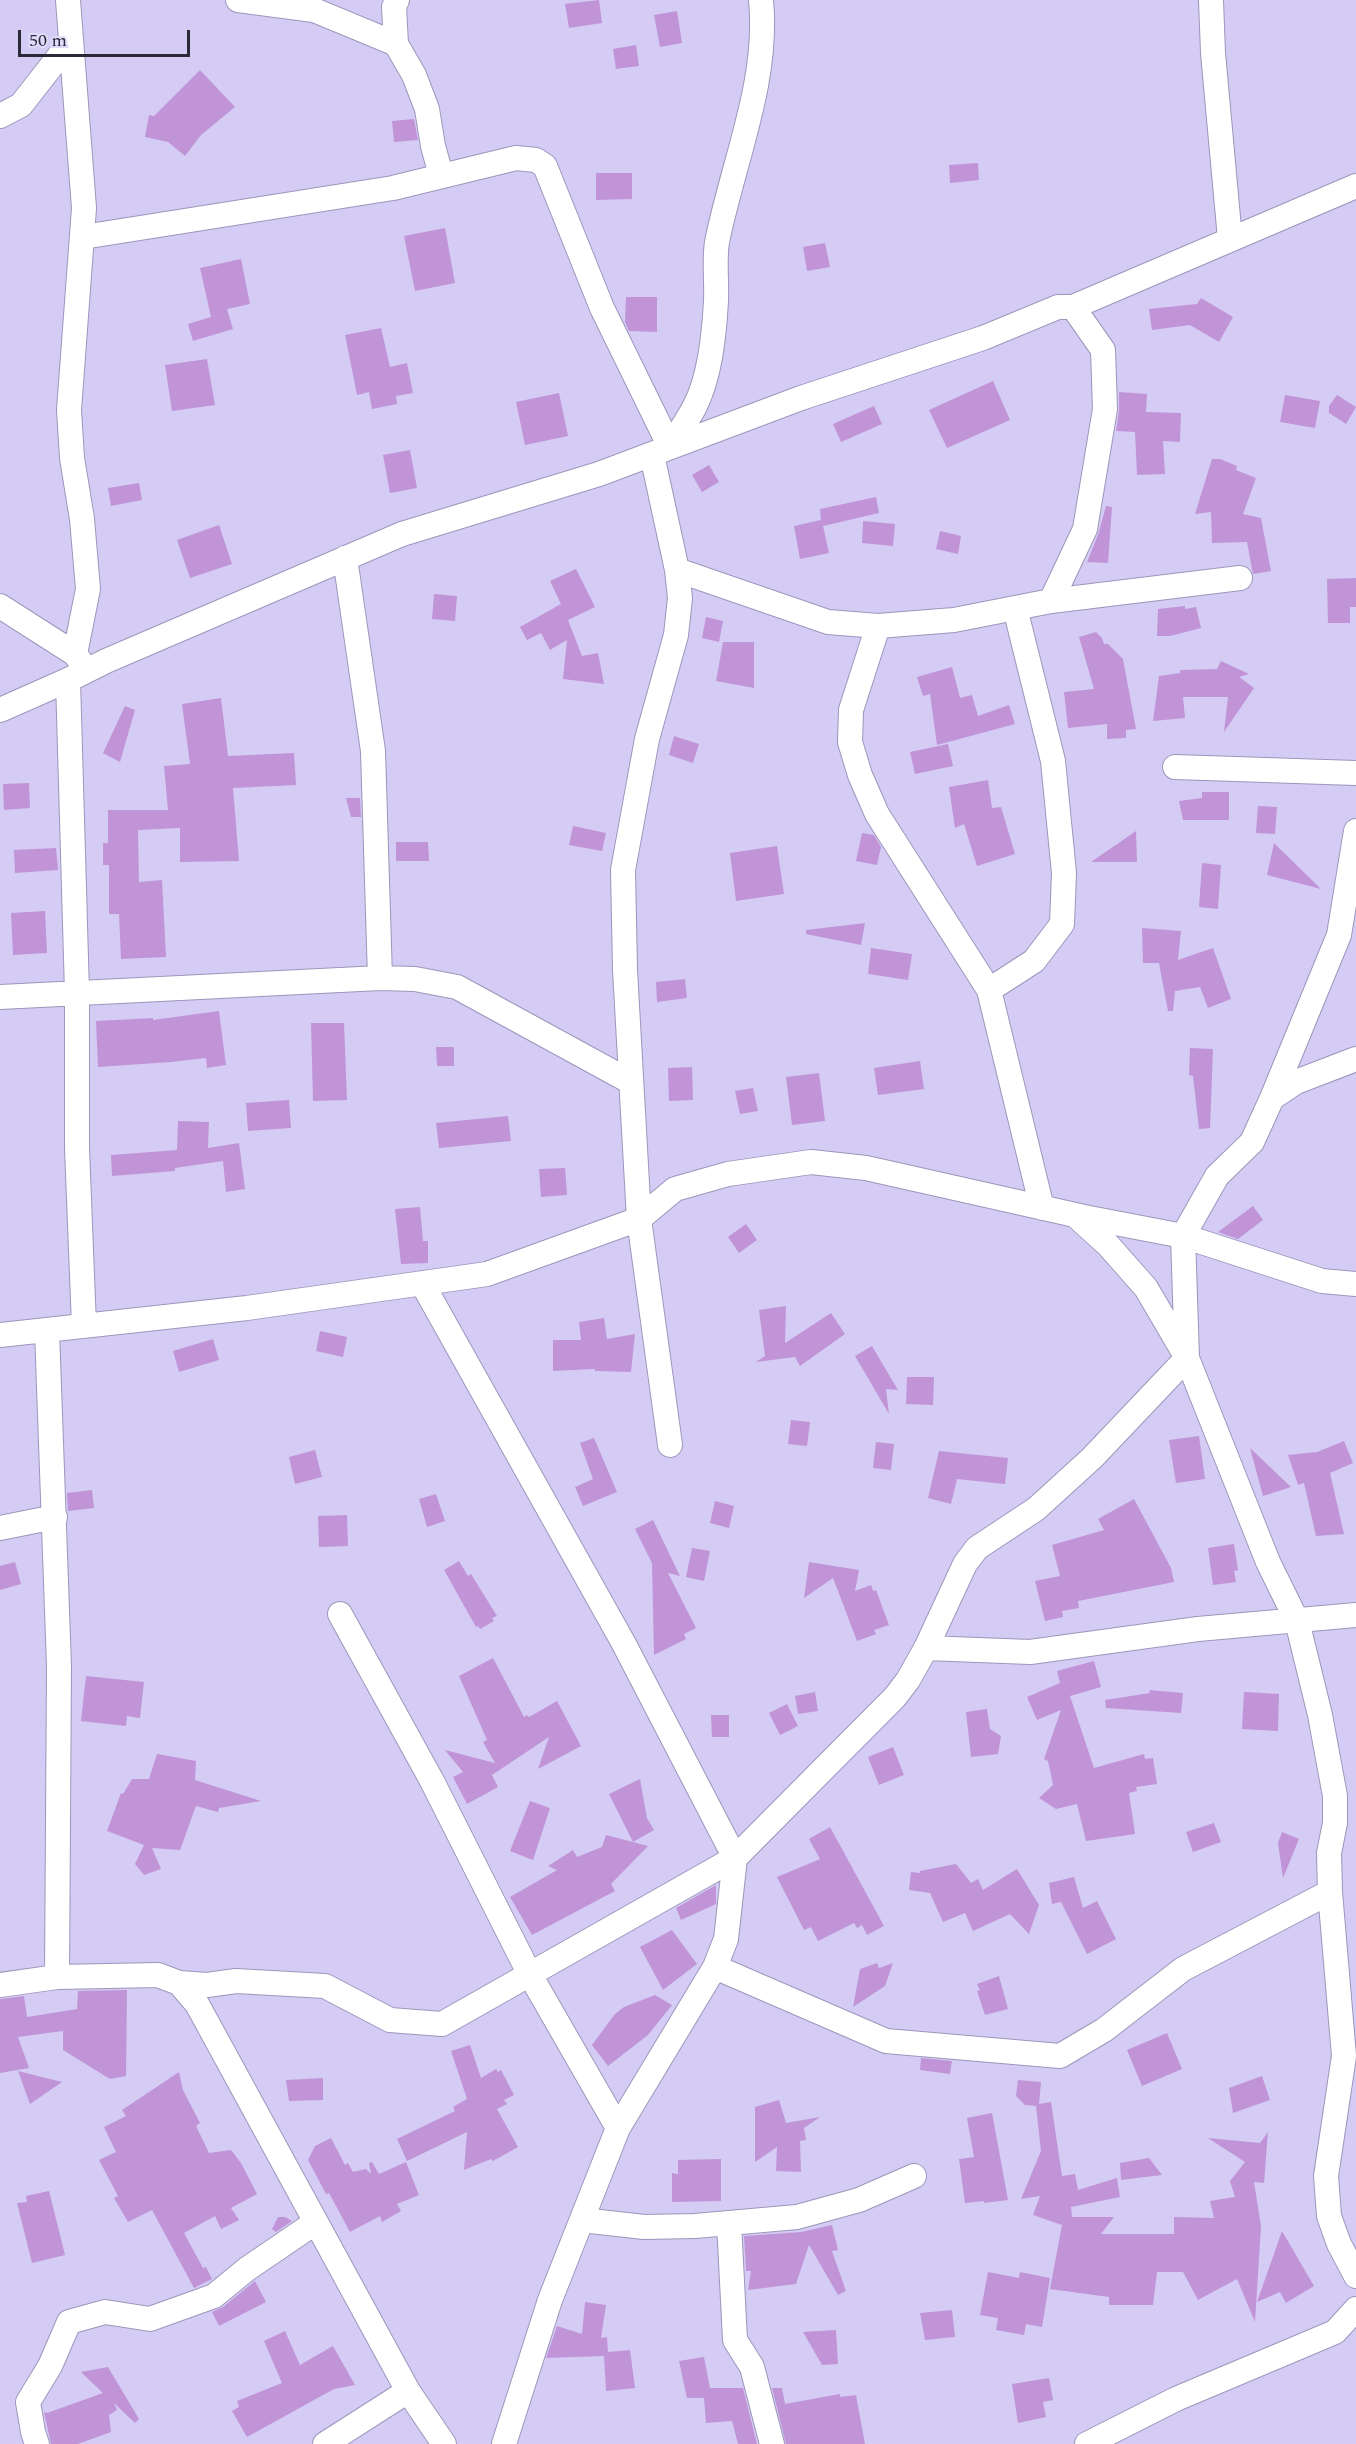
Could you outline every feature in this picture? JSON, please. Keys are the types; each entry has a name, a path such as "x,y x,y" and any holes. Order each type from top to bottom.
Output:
{"street":[{"path":"68,0 84,208 69,410 72,458 82,519 88,589 77,668 77,1148 84,1326"},
{"path":"238,0 313,5 396,44"},
{"path":"397,0 394,7 396,44 414,75 428,109 433,146 441,175"},
{"path":"661,451 695,406 713,345 717,244 735,166 748,123 761,56 763,21 761,0"},
{"path":"1211,0 1213,53 1230,239"},
{"path":"0,116 21,105 71,41"},
{"path":"83,237 393,188 516,158 536,160 545,166 661,451 680,598 676,635 646,739 623,870 625,970 639,1220 670,1445"},
{"path":"0,710 77,668 402,534 599,474 801,398 983,338 1058,307 1073,307 1356,186"},
{"path":"1051,601 1085,529 1105,409 1103,350 1073,307"},
{"path":"345,558 372,751 380,978"},
{"path":"677,570 805,616 828,622 878,626 954,620 1051,601 1240,578"},
{"path":"0,606 77,668"},
{"path":"989,990 1034,960 1062,924 1064,873 1053,761 1015,608"},
{"path":"878,626 851,710 850,742 860,775 877,814 989,990 1042,1208"},
{"path":"1175,767 1356,773"},
{"path":"0,1986 57,1977 158,1975 179,1983 207,1985 236,1981 325,1986 390,2020 442,2024 735,1858 895,1696 908,1680 926,1648 964,1564 977,1548 1044,1502 1092,1458 1187,1358 1183,1236 1217,1176 1252,1142 1272,1098 1339,934 1356,831"},
{"path":"0,997 380,978 415,979 457,987 631,1082"},
{"path":"1272,1098 1296,1082 1356,1059"},
{"path":"0,1335 247,1308 487,1274 639,1220 675,1189 728,1174 811,1162 866,1168 1042,1208 1183,1236 1322,1281 1356,1284"},
{"path":"1075,1215 1108,1245 1146,1288 1187,1358 1268,1562 1297,1621 1320,1714 1335,1796 1335,1823 1329,1853 1330,1892 1344,2056 1326,2176 1329,2216 1339,2244 1356,2276"},
{"path":"422,1283 624,1644 735,1858 726,1939 716,1967 618,2128 550,2300 504,2444"},
{"path":"47,1331 59,1666 57,1977"},
{"path":"0,1528 55,1517"},
{"path":"339,1614 432,1781 529,1973 618,2128"},
{"path":"926,1648 1030,1652 1198,1629 1356,1615"},
{"path":"716,1967 886,2041 1060,2056 1104,2031 1183,1969 1330,1892"},
{"path":"179,1983 197,2004 408,2391 444,2444"},
{"path":"582,2220 644,2227 797,2217 859,2200 914,2176"},
{"path":"38,2444 33,2432 28,2402 50,2366 69,2322 105,2312 150,2319 214,2296 248,2269 316,2222"},
{"path":"729,2223 735,2340 752,2367 772,2444"},
{"path":"1087,2444 1176,2399 1346,2333 1356,2309"},
{"path":"325,2444 408,2391"}],"building":[{"path":"599,0 602,23 569,28 565,4"},
{"path":"677,11 682,43 660,47 654,15"},
{"path":"636,45 639,66 616,69 613,49"},
{"path":"200,70 235,107 201,135 185,156 168,142 145,137 149,115 154,116"},
{"path":"414,119 418,140 394,142 392,121"},
{"path":"978,163 979,180 950,183 949,165"},
{"path":"596,173 632,173 632,199 596,200"},
{"path":"445,228 455,283 415,291 404,236"},
{"path":"825,243 830,267 807,271 803,247"},
{"path":"241,259 250,304 227,309 233,329 193,341 188,324 211,317 200,268"},
{"path":"626,297 657,297 657,332 629,331 625,322"},
{"path":"1201,298 1233,317 1219,342 1190,325 1152,330 1149,309 1197,304"},
{"path":"381,328 390,367 407,363 413,393 396,396 397,404 372,409 369,392 357,395 345,335"},
{"path":"207,359 215,405 172,411 165,365"},
{"path":"993,381 1010,420 947,448 929,410"},
{"path":"1119,392 1147,394 1146,412 1181,413 1180,442 1163,441 1165,474 1137,475 1135,432 1116,431"},
{"path":"559,393 568,436 525,445 516,402"},
{"path":"1285,395 1320,401 1315,428 1280,422"},
{"path":"1337,395 1356,407 1346,424 1329,413 1329,406"},
{"path":"874,406 882,424 841,442 833,424"},
{"path":"410,450 417,488 390,493 383,455"},
{"path":"1212,459 1220,459 1237,466 1236,470 1256,478 1243,514 1261,518 1271,571 1253,574 1247,542 1212,543 1211,512 1195,514"},
{"path":"709,465 719,482 702,492 692,475"},
{"path":"139,483 142,500 111,506 108,488"},
{"path":"876,497 879,513 823,526 829,553 800,559 794,526 821,520 820,509"},
{"path":"1106,506 1112,507 1108,563 1087,562 1098,535"},
{"path":"863,521 895,524 893,546 862,543"},
{"path":"219,525 232,564 190,578 177,540"},
{"path":"940,531 961,536 958,554 936,549"},
{"path":"576,569 595,607 568,620 582,656 598,653 604,684 563,679 567,640 550,650 541,633 527,640 520,627 561,604 550,581"},
{"path":"1356,578 1356,607 1350,607 1350,623 1328,623 1327,579"},
{"path":"434,594 457,596 455,621 432,619"},
{"path":"1185,606 1185,609 1196,607 1201,628 1170,636 1157,636 1158,609"},
{"path":"706,617 723,621 719,642 702,638"},
{"path":"1096,632 1104,644 1108,644 1123,659 1136,729 1126,730 1126,738 1107,739 1107,724 1068,728 1064,692 1094,689 1079,637"},
{"path":"723,642 754,642 754,688 716,681"},
{"path":"1221,661 1249,674 1239,677 1254,688 1224,732 1228,697 1183,697 1185,718 1153,721 1159,676 1180,673 1180,670 1217,669"},
{"path":"952,667 960,698 972,695 978,716 1009,705 1015,724 937,745 930,694 923,696 917,677"},
{"path":"221,698 228,756 294,753 296,785 233,788 239,861 180,862 180,828 138,830 139,882 162,880 166,957 121,959 119,914 109,914 109,865 103,865 103,843 108,843 108,810 168,810 164,766 190,764 182,704"},
{"path":"125,706 135,710 120,762 103,753"},
{"path":"674,736 699,744 693,763 669,755"},
{"path":"948,744 953,766 915,774 910,752"},
{"path":"988,780 992,808 1001,807 1015,854 977,866 964,824 955,828 949,787"},
{"path":"29,783 30,808 4,810 3,784"},
{"path":"1202,792 1229,792 1229,820 1183,820 1179,801 1202,798"},
{"path":"346,798 360,798 361,817 351,817"},
{"path":"1258,806 1277,807 1275,834 1256,833"},
{"path":"573,826 606,833 602,851 569,845"},
{"path":"1136,831 1137,862 1091,862"},
{"path":"862,833 874,835 881,847 877,865 856,861"},
{"path":"396,842 428,842 429,861 396,861"},
{"path":"1274,843 1321,889 1267,875"},
{"path":"777,846 784,894 736,901 730,853"},
{"path":"56,848 58,870 15,873 14,850"},
{"path":"1202,863 1221,865 1218,909 1199,907"},
{"path":"45,911 47,953 13,955 11,913"},
{"path":"865,923 861,945 806,934 806,930"},
{"path":"1142,928 1181,931 1178,960 1213,948 1231,999 1208,1008 1200,987 1175,991 1173,1011 1168,1011 1159,963 1143,963"},
{"path":"871,948 912,954 908,980 868,974"},
{"path":"685,979 687,998 657,1002 656,982"},
{"path":"219,1011 226,1065 207,1068 206,1058 98,1067 96,1021 153,1018 153,1020"},
{"path":"311,1023 344,1023 347,1100 313,1101"},
{"path":"436,1047 454,1047 454,1066 437,1066"},
{"path":"1190,1048 1213,1049 1210,1128 1199,1129 1193,1076 1189,1075"},
{"path":"920,1061 924,1089 878,1095 874,1068"},
{"path":"692,1067 693,1100 669,1101 668,1068"},
{"path":"819,1073 825,1121 792,1125 786,1077"},
{"path":"753,1088 758,1111 740,1114 735,1091"},
{"path":"289,1100 291,1128 248,1131 246,1103"},
{"path":"508,1116 511,1141 439,1148 436,1123"},
{"path":"178,1121 209,1122 208,1148 239,1143 245,1189 226,1192 223,1161 175,1168 175,1171 112,1176 111,1155 177,1150"},
{"path":"565,1168 567,1195 541,1197 539,1169"},
{"path":"1253,1206 1263,1220 1238,1239 1218,1232"},
{"path":"420,1207 423,1241 428,1241 428,1263 401,1264 395,1209"},
{"path":"746,1224 757,1240 739,1253 728,1237"},
{"path":"786,1306 785,1343 831,1313 845,1334 800,1366 795,1357 756,1362 765,1356 759,1310"},
{"path":"604,1318 607,1339 635,1334 631,1372 595,1371 595,1369 553,1371 553,1340 581,1340 579,1322"},
{"path":"320,1331 347,1337 343,1357 316,1351"},
{"path":"213,1339 219,1360 179,1372 173,1351"},
{"path":"872,1346 898,1390 886,1389 889,1414 855,1356"},
{"path":"907,1377 934,1377 933,1405 906,1404"},
{"path":"791,1420 810,1422 807,1446 788,1444"},
{"path":"1199,1436 1205,1479 1176,1483 1169,1440"},
{"path":"594,1438 617,1492 583,1506 575,1487 593,1479 580,1443"},
{"path":"1344,1441 1353,1463 1330,1473 1344,1534 1316,1536 1304,1483 1298,1485 1288,1455 1317,1452"},
{"path":"876,1442 894,1444 891,1470 873,1468"},
{"path":"1250,1448 1291,1487 1263,1496"},
{"path":"315,1450 322,1477 295,1484 289,1457"},
{"path":"939,1451 1008,1458 1005,1484 957,1479 951,1504 928,1498"},
{"path":"92,1490 94,1508 68,1511 67,1493"},
{"path":"436,1494 445,1521 427,1527 419,1499"},
{"path":"1134,1499 1171,1568 1174,1582 1078,1601 1079,1608 1062,1611 1063,1617 1045,1621 1035,1581 1060,1576 1052,1545 1104,1530 1098,1519"},
{"path":"715,1501 734,1506 729,1528 710,1523"},
{"path":"347,1515 348,1546 319,1547 318,1516"},
{"path":"653,1520 680,1576 668,1573 696,1628 684,1634 686,1639 654,1655 652,1563 635,1529"},
{"path":"1234,1544 1238,1570 1234,1571 1236,1582 1213,1585 1208,1548"},
{"path":"692,1548 710,1551 704,1581 686,1577"},
{"path":"459,1561 468,1576 471,1574 497,1616 492,1618 494,1621 480,1629 476,1627 444,1570"},
{"path":"15,1562 21,1584 0,1590 0,1566"},
{"path":"809,1562 859,1570 855,1591 871,1585 873,1591 876,1590 889,1625 874,1630 876,1634 857,1641 833,1578 804,1598"},
{"path":"493,1658 524,1717 527,1715 529,1717 557,1701 581,1746 538,1769 549,1737 492,1775 498,1787 467,1804 453,1777 463,1772 445,1750 495,1763 483,1742 487,1740 459,1676"},
{"path":"1094,1661 1101,1687 1070,1696 1094,1768 1144,1754 1145,1759 1153,1758 1157,1784 1136,1787 1137,1791 1129,1793 1135,1834 1086,1841 1077,1804 1056,1809 1039,1798 1053,1785 1048,1761 1044,1759 1061,1710 1037,1720 1027,1697 1060,1683 1057,1671"},
{"path":"86,1676 144,1682 140,1718 127,1716 126,1726 81,1721"},
{"path":"1149,1690 1183,1693 1181,1713 1106,1708 1105,1700 1150,1693"},
{"path":"815,1692 818,1711 798,1714 795,1696"},
{"path":"1244,1692 1279,1694 1278,1731 1242,1729"},
{"path":"787,1704 798,1726 780,1735 769,1713"},
{"path":"987,1709 990,1729 1001,1736 998,1754 971,1757 966,1712"},
{"path":"711,1715 729,1715 729,1737 712,1737"},
{"path":"893,1747 904,1775 879,1785 868,1757"},
{"path":"157,1754 196,1761 195,1780 261,1801 219,1808 218,1812 196,1806 180,1850 152,1848 161,1869 144,1875 135,1864 144,1845 107,1831 121,1793 123,1794 132,1779 149,1779"},
{"path":"640,1779 647,1818 654,1830 633,1842 609,1794"},
{"path":"530,1801 550,1808 533,1860 510,1851"},
{"path":"1214,1823 1221,1842 1193,1852 1186,1832"},
{"path":"830,1827 884,1926 867,1935 862,1925 857,1928 854,1923 818,1941 811,1927 804,1930 777,1877 820,1859 809,1839"},
{"path":"1282,1832 1299,1839 1283,1878 1278,1843"},
{"path":"606,1835 648,1846 611,1884 615,1891 532,1935 510,1897 557,1870 548,1866 573,1850 577,1857 602,1847"},
{"path":"956,1864 971,1883 978,1879 983,1890 1017,1869 1039,1905 1029,1934 1010,1914 973,1931 965,1913 943,1922 930,1893 909,1890 911,1872 920,1873 920,1871"},
{"path":"1074,1877 1083,1908 1097,1901 1116,1939 1087,1954 1061,1902 1052,1904 1049,1883"},
{"path":"716,1885 716,1904 681,1920 676,1908"},
{"path":"672,1930 697,1964 663,1990 640,1947"},
{"path":"877,1963 879,1968 893,1963 885,1986 853,2007 860,1969"},
{"path":"999,1976 1008,2009 985,2015 977,1984"},
{"path":"127,1990 126,2076 110,2079 63,2050 63,2031 18,2037 29,2068 0,2073 0,1999 24,1996 27,2017 77,2009 78,1991"},
{"path":"655,1995 672,2005 648,2035 608,2066 592,2045 615,2014 624,2007"},
{"path":"1167,2033 1182,2069 1142,2086 1127,2050"},
{"path":"470,2045 481,2078 496,2069 498,2072 501,2070 514,2095 504,2100 507,2104 497,2109 518,2147 493,2161 491,2159 464,2170 467,2132 407,2161 397,2139 455,2111 453,2107 467,2099 451,2051"},
{"path":"921,2058 952,2061 950,2074 920,2070"},
{"path":"18,2071 62,2082 30,2104"},
{"path":"179,2072 183,2090 200,2123 196,2126 209,2153 231,2150 241,2163 257,2194 231,2208 239,2220 221,2229 215,2216 184,2233 203,2268 206,2267 212,2279 194,2288 152,2210 128,2222 114,2198 118,2196 99,2160 116,2152 104,2127 126,2116 122,2110"},
{"path":"1262,2076 1270,2100 1233,2113 1229,2088"},
{"path":"323,2078 323,2100 289,2101 286,2080"},
{"path":"1018,2080 1041,2082 1039,2104 1051,2102 1062,2176 1075,2174 1078,2190 1117,2178 1120,2197 1071,2207 1072,2217 1114,2217 1101,2234 1174,2234 1174,2217 1214,2218 1210,2201 1235,2197 1230,2181 1245,2162 1208,2138 1260,2143 1268,2132 1264,2183 1254,2182 1261,2226 1255,2322 1237,2279 1198,2300 1183,2272 1157,2272 1153,2305 1109,2305 1109,2297 1050,2289 1062,2225 1033,2215 1040,2196 1021,2199 1041,2151 1036,2106 1025,2105 1016,2096"},
{"path":"779,2100 786,2123 820,2117 804,2128 806,2140 800,2141 801,2172 776,2171 777,2147 755,2162 755,2107"},
{"path":"992,2113 1008,2200 965,2203 959,2159 974,2157 967,2118"},
{"path":"331,2138 345,2165 348,2163 353,2172 366,2169 371,2174 369,2163 372,2162 379,2174 406,2162 419,2195 397,2204 401,2211 382,2222 380,2216 350,2232 308,2160 315,2146"},
{"path":"1149,2158 1162,2175 1121,2180 1120,2163"},
{"path":"721,2159 721,2201 672,2202 672,2173 678,2174 678,2160"},
{"path":"49,2191 65,2255 32,2263 17,2203 27,2202 26,2196"},
{"path":"278,2217 285,2217 292,2221 276,2232 272,2229"},
{"path":"832,2225 838,2250 832,2251 846,2291 838,2295 809,2245 796,2284 748,2290 751,2271 746,2271 744,2236 801,2232"},
{"path":"1282,2231 1314,2286 1286,2303 1280,2292 1257,2302"},
{"path":"988,2272 1019,2278 1020,2272 1050,2278 1042,2327 1026,2324 1024,2335 996,2330 998,2318 980,2315"},
{"path":"255,2281 266,2302 219,2326 212,2312 223,2307"},
{"path":"585,2302 606,2305 601,2338 607,2337 608,2352 630,2350 635,2388 606,2391 604,2356 546,2358 557,2326 582,2334"},
{"path":"952,2310 955,2337 925,2340 920,2313"},
{"path":"836,2330 838,2364 822,2365 803,2332"},
{"path":"285,2331 300,2365 333,2346 355,2385 334,2389 247,2437 232,2411 239,2407 237,2401 282,2383 264,2341"},
{"path":"704,2357 710,2388 743,2388 757,2444 738,2444 732,2421 706,2423 704,2398 687,2398 679,2361"},
{"path":"108,2367 139,2419 135,2423 114,2403 117,2410 109,2415 111,2432 78,2444 51,2444 44,2412 47,2413 103,2393 81,2372"},
{"path":"1049,2378 1053,2400 1043,2402 1046,2417 1018,2423 1012,2384"},
{"path":"772,2388 782,2388 785,2404 840,2394 840,2397 856,2395 865,2444 786,2444"}]}
